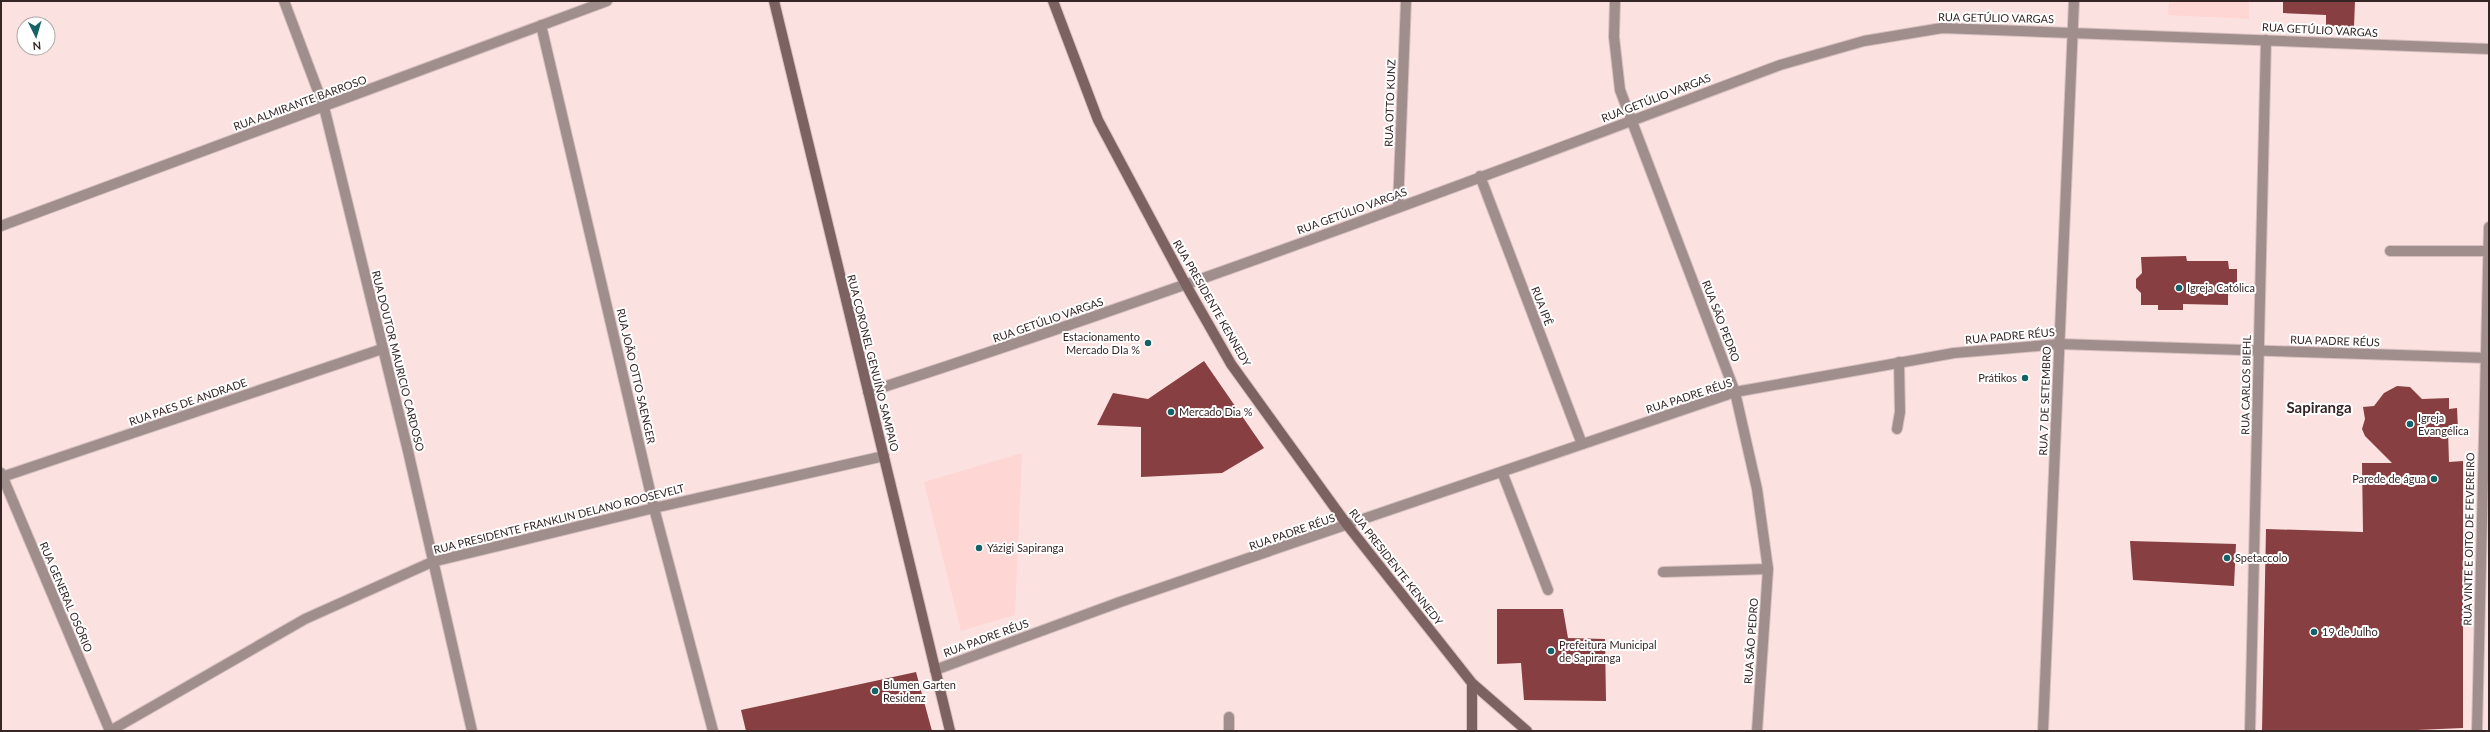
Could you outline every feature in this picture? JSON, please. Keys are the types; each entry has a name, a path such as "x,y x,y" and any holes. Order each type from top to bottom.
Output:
{"main road":[{"name":"RUA CORONEL GENUÍNO SAMPAIO","path":"774,1 950,731"},
{"name":"RUA PRESIDENTE KENNEDY","path":"1053,1 1098,120 1186,285 1231,364 1348,526 1472,683 1527,731"},
{"path":"1472,683 1472,731"}],"street":[{"name":"RUA DOUTOR MAURICIO CARDOSO","path":"284,1 324,107 408,452 432,562 472,731"},
{"name":"RUA ALMIRANTE BARROSO","path":"1,226 606,1"},
{"name":"RUA OTTO KUNZ","path":"1398,207 1406,1"},
{"name":"RUA SÃO PEDRO","path":"1615,1 1614,36 1620,90 1630,121 1735,392 1757,490 1768,569 1757,731"},
{"name":"RUA 7 DE SETEMBRO","path":"2043,731 2074,1"},
{"name":"RUA JOÃO OTTO SAENGER","path":"541,25 654,508 713,731"},
{"name":"RUA GETÚLIO VARGAS","path":"868,392 1010,346 1186,285 1780,65 1864,41 1942,28 2489,49"},
{"name":"RUA CARLOS BIEHL","path":"2250,731 2266,40"},
{"name":"RUA IPÊ","path":"1480,176 1582,444"},
{"name":"RUA VINTE E OITO DE FEVEREIRO","path":"2477,731 2488,358 2489,227"},
{"path":"2390,251 2488,251"},
{"name":"RUA PADRE RÉUS","path":"935,670 1120,602 1348,526 1735,392 1954,352 2060,344 2488,358"},
{"name":"RUA PAES DE ANDRADE","path":"2,475 382,349"},
{"path":"1897,429 1900,412 1900,362"},
{"name":"RUA PRESIDENTE FRANKLIN DELANO ROOSEVELT","path":"110,731 305,619 432,562 654,508 884,456"},
{"path":"1502,472 1548,590"},
{"name":"RUA GENERAL OSÓRIO","path":"2,475 110,731"},
{"path":"1663,572 1768,569"},
{"path":"1229,731 1230,717"}],"shaded area":[{"path":"2169,1 2249,1 2249,19 2168,15"},
{"name":"Yázigi Sapiranga","path":"1022,453 1015,615 961,631 924,482"}],"building":[{"path":"2283,1 2355,1 2354,27 2326,26 2326,15 2283,13"},
{"name":"Igreja Católica","path":"2186,256 2187,261 2228,261 2229,269 2237,269 2237,289 2228,289 2228,305 2183,304 2183,310 2158,310 2158,305 2141,305 2141,293 2136,288 2136,279 2142,273 2141,257"},
{"name":"Mercado Dia %","path":"1204,361 1264,448 1222,473 1141,477 1141,427 1097,425 1113,393 1148,399"},
{"path":"2397,386 2410,387 2422,399 2449,398 2449,409 2457,408 2458,430 2448,431 2449,462 2463,461 2463,728 2393,731 2262,731 2266,529 2363,532 2362,463 2392,463 2365,436 2362,429 2365,419 2363,407 2374,406 2384,393"},
{"path":"2130,541 2236,544 2234,586 2133,580"},
{"name":"Prefeitura Municipal de Sapiranga","path":"1497,609 1563,609 1568,638 1605,639 1606,701 1524,700 1521,663 1497,664"},
{"name":"Blumen Garten Residenz","path":"916,672 932,731 746,731 741,710"}],"place":[{"name":"Igreja Católica","path":"2179,288"},
{"name":"Estacionamento Mercado DIa %","path":"1148,343"},
{"name":"Prátikos","path":"2025,378"},
{"name":"Mercado Dia %","path":"1171,412"},
{"name":"Igreja Evangélica","path":"2410,424"},
{"name":"Parede de água","path":"2434,479"},
{"name":"Yázigi Sapiranga","path":"979,548"},
{"name":"Spetaccolo","path":"2227,558"},
{"name":"19 de Julho","path":"2314,632"},
{"name":"Prefeitura Municipal de Sapiranga","path":"1551,651"},
{"name":"Blumen Garten Residenz","path":"875,691"}],"district":[{"name":"Sapiranga","path":"2319,408"}]}
